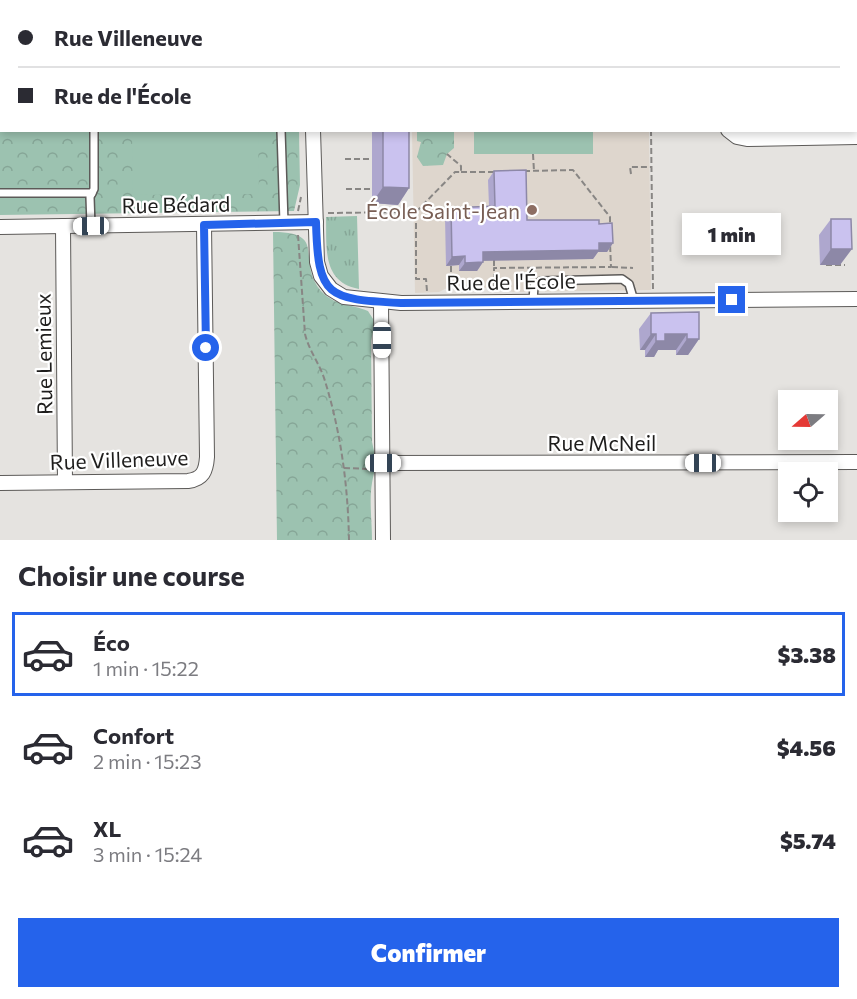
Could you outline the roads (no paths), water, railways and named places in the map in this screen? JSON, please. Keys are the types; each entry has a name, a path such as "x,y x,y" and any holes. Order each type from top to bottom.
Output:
{"street":[{"name":"Rue de l'École","path":"313,132 320,218 318,268 325,283 344,297 381,302 857,299"},
{"path":"731,132 737,137 747,139 857,137"},
{"name":"Rue Bédard","path":"0,227 284,223 320,218"},
{"name":"Rue Villeneuve","path":"0,483 188,481 196,480 204,473 207,457 204,225"},
{"name":"Rue Lemieux","path":"63,226 65,482"},
{"path":"381,302 380,466 383,540"},
{"name":"Rue McNeil","path":"380,466 857,462"}],"lane":[{"path":"91,226 94,132"},
{"path":"281,132 284,223"},
{"path":"0,193 92,193"},
{"path":"533,301 534,286 541,281 622,279 629,284 634,300"}],"place":[{"name":"École Saint-Jean","path":"532,210"}]}
